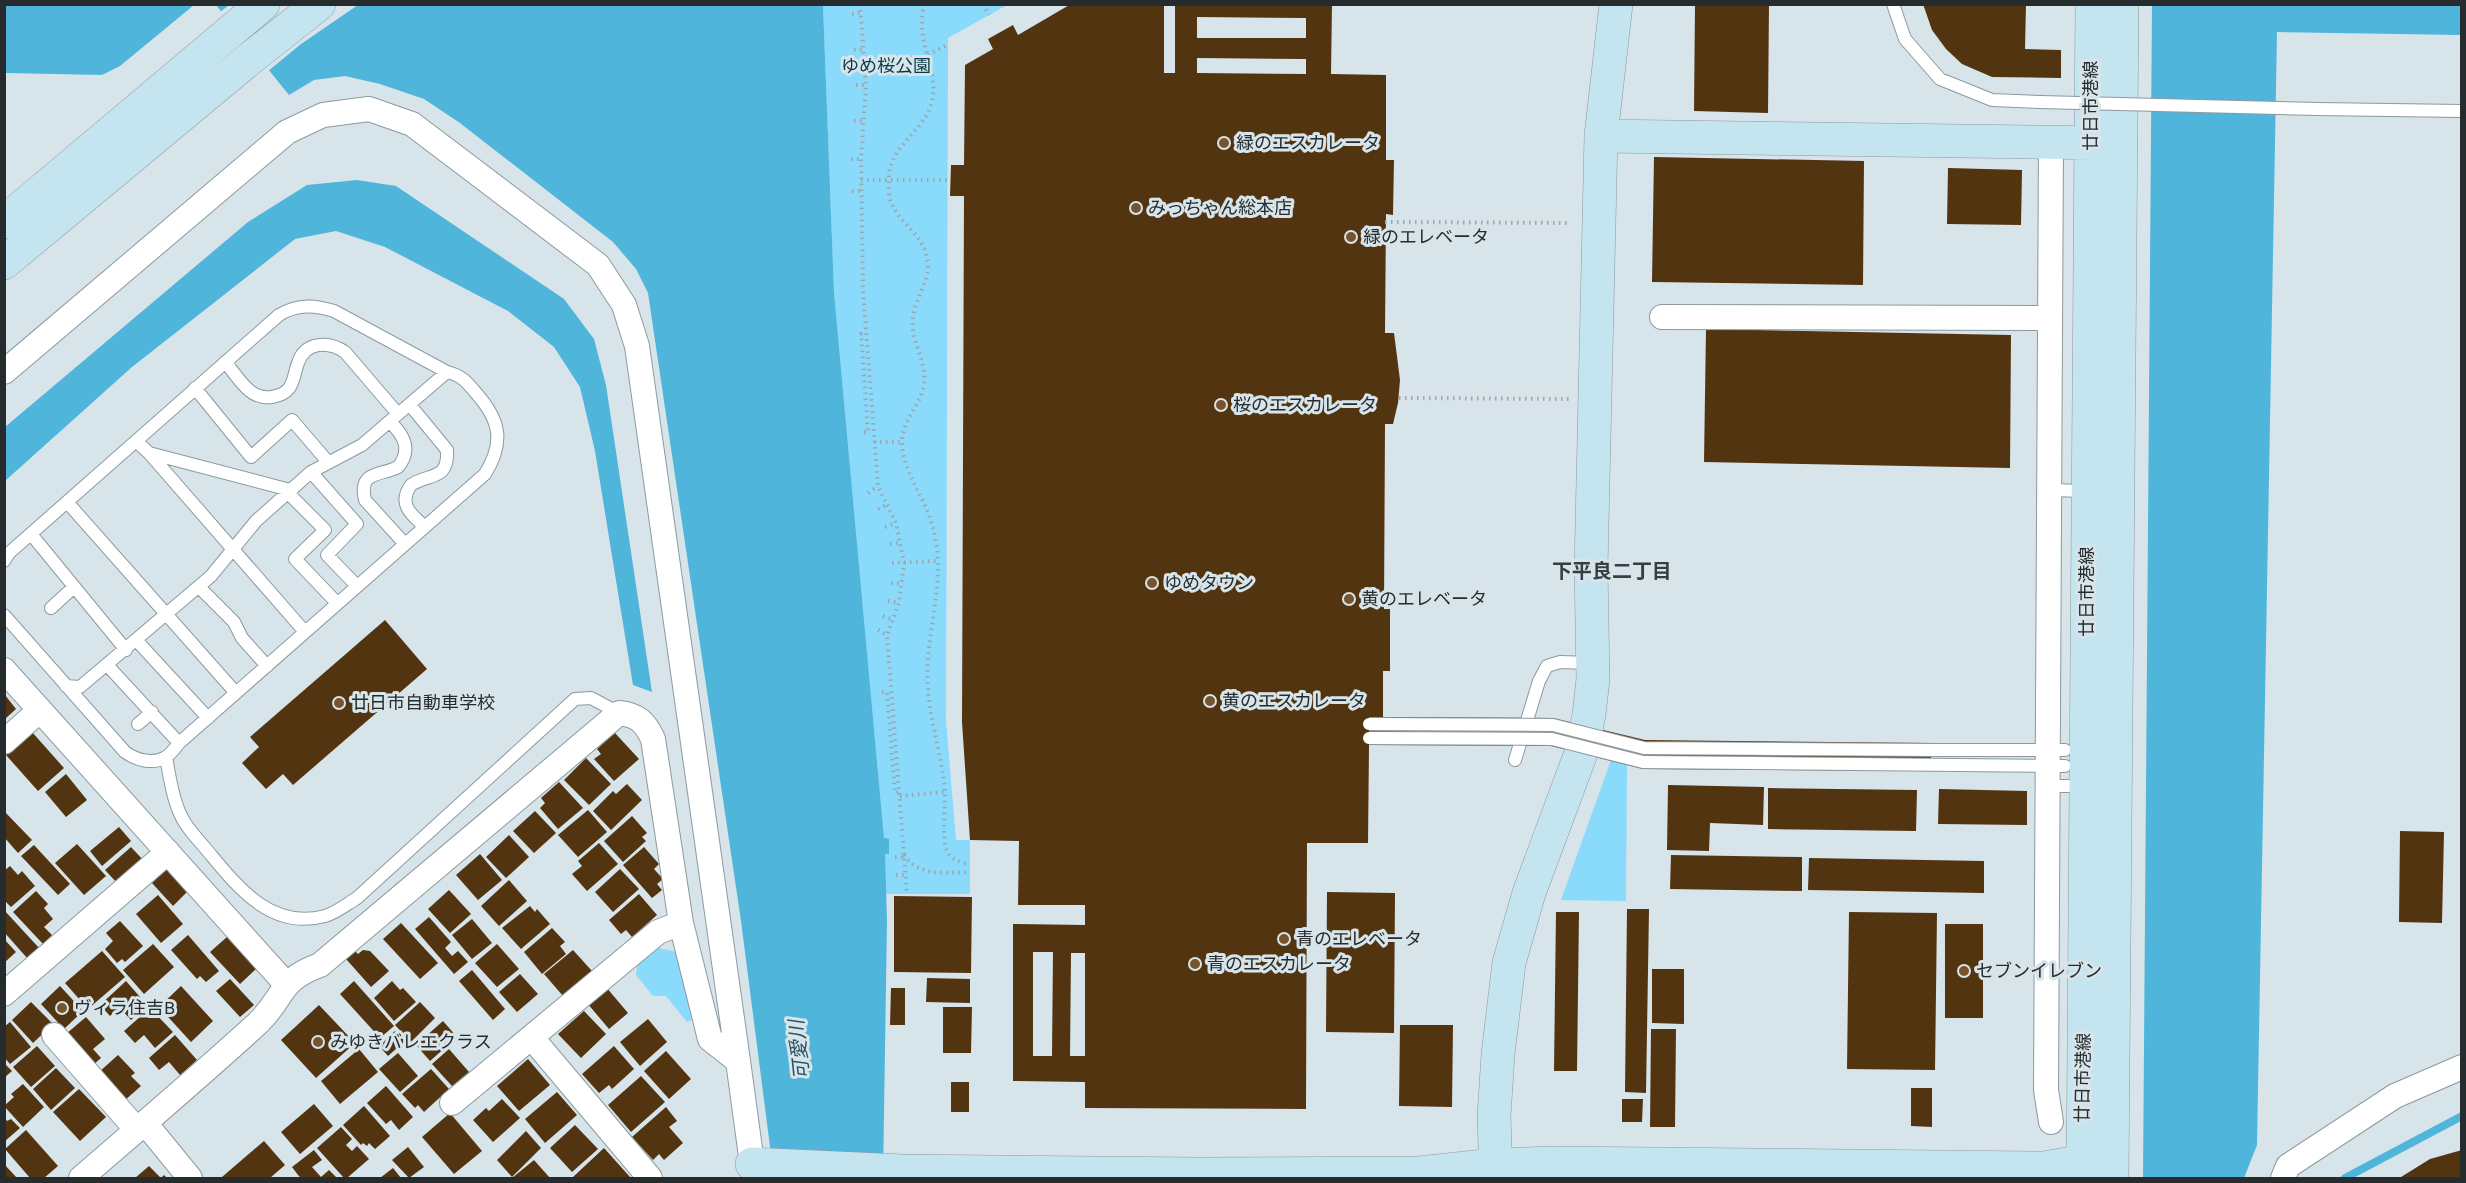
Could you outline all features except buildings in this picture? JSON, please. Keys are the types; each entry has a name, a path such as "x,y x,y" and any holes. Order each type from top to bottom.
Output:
{"street":[{"path":"4,222 263,4"},
{"path":"4,263 319,4"},
{"path":"1495,1172 1498,1054 1509,963 1529,893 1581,753 1589,715 1593,663 1591,568 1601,136 1616,4"},
{"name":"廿日市港線","path":"2092,4 2106,143"},
{"name":"廿日市港線","path":"2097,1169 2075,774 2103,491 2106,143 2122,4"},
{"path":"4,372 287,132 323,115 369,109 412,124 598,265 624,305 637,346 738,1061 757,1170 897,1173 1419,1173 1495,1172 1567,1163 2097,1169"},
{"path":"1601,136 2106,143"},
{"path":"2050,142 2049,490 2075,774 2046,1090 2051,1122"},
{"path":"1662,317 2050,318"},
{"path":"4,670 286,984"},
{"path":"4,742 40,710"},
{"path":"81,1179 260,1020 286,984 304,970 320,965 619,713 632,714 646,724 653,739 681,923 710,1039 738,1061"},
{"path":"4,994 168,852"},
{"path":"452,1103 658,932 681,923"},
{"path":"54,1035 190,1179"},
{"path":"532,1038 650,1179"},
{"path":"2283,1179 2288,1166 2395,1096 2462,1067"}],"lane":[{"path":"1893,4 1905,39 1940,79 1992,100 2462,111"},
{"path":"4,561 9,553 195,388 279,315 291,308 303,306 334,311 447,372 460,375 489,407 496,427 497,448 485,474 179,743 166,757 148,761 132,757 4,615"},
{"path":"225,362 249,391 268,398 279,396 288,390 294,382 298,362 310,348 318,344 337,346 345,352 394,418 405,441 405,455 398,467 375,472 365,485 363,496 405,544"},
{"path":"66,686 80,687 108,666 211,576 256,521 311,472 362,445 447,372"},
{"path":"195,388 251,457 292,420 328,462"},
{"path":"410,405 447,450 448,458 437,476 411,485 405,497 407,510 424,526"},
{"path":"136,441 305,632"},
{"path":"149,453 289,492 325,530 295,559 337,603"},
{"path":"311,472 357,524 327,555 357,586"},
{"path":"2049,490 2103,491"},
{"path":"67,502 236,693"},
{"path":"31,534 126,650"},
{"path":"199,586 234,622 242,638 267,666"},
{"path":"51,608 74,587"},
{"path":"137,641 208,718"},
{"path":"1515,760 1539,681 1547,666 1560,662 1593,663"},
{"path":"108,666 179,743"},
{"path":"166,757 173,791 184,822 223,869 249,898 273,913 305,919 326,916 357,898 575,699 591,698 619,713"},
{"path":"138,724 152,712"},
{"path":"1369,724 1553,725 1644,748 1931,750 2075,774"},
{"path":"1369,738 1552,739 1643,762 1931,764 2075,774"}],"path":[{"path":"860,4 866,85 861,180 866,334 874,442 878,486 896,523 903,563 903,584 899,603 887,635 907,894"},
{"path":"924,4 921,24 933,84 932,103 924,120 898,149 889,168 890,201 901,219 914,230 924,247 928,265 925,284 913,317 914,336 925,372 923,389 905,424 902,442 905,462 934,532 938,561 937,589 928,652 928,690 945,792 947,853 954,860 970,864"},
{"path":"983,4 989,15"},
{"path":"852,14 861,13"},
{"path":"928,55 949,44"},
{"path":"854,50 864,49"},
{"path":"856,84 866,85"},
{"path":"854,121 864,122"},
{"path":"851,159 861,159"},
{"path":"861,180 948,180"},
{"path":"852,191 862,191"},
{"path":"1385,222 1572,223"},
{"path":"864,432 868,432 861,334 866,334"},
{"path":"1399,398 1569,399"},
{"path":"874,442 902,442"},
{"path":"868,493 878,486"},
{"path":"878,509 888,504"},
{"path":"885,526 896,523"},
{"path":"890,544 901,542"},
{"path":"892,563 938,561"},
{"path":"891,583 903,584"},
{"path":"888,601 899,603"},
{"path":"883,616 894,620"},
{"path":"878,630 887,635"},
{"path":"882,692 887,692 895,793 945,792"},
{"path":"895,857 904,855"},
{"path":"904,855 910,862 929,872 970,872"},
{"path":"896,875 906,875"}],"green space":[{"name":"ゆめ桜公園","path":"823,5 1007,5 948,38 946,721 956,840 970,840 970,894 886,894 884,854 888,839 884,839 834,292"},
{"path":"1611,760 1627,761 1626,901 1561,900"},
{"path":"659,948 676,952 692,1020 687,1022 666,996 653,996 636,975 637,965"}],"water":[{"path":"5,4 194,5 120,66 102,75 5,73"},
{"name":"可愛川","path":"216,5 823,5 834,292 884,838 889,839 889,854 885,854 887,920 883,1178 774,1178 741,921 648,293 636,269 613,242 460,123 424,99 380,84 345,76 314,80 289,95"},
{"path":"2152,5 2461,5 2461,35 2277,32 2257,1145 2244,1178 2143,1178"},
{"path":"357,180 396,186 564,299 594,339 606,385 652,692 633,685 595,451 580,387 554,347 508,311 385,247 336,231 295,239 132,367 5,481 5,427 248,222 307,185"}],"pier":[{"path":"229,5 358,5 301,44 267,72 219,13"}],"waterway":[{"path":"2345,1178 2462,1116"}],"place":[{"name":"緑のエスカレータ","path":"1224,143"},
{"name":"みっちゃん総本店","path":"1136,208"},
{"name":"緑のエレベータ","path":"1351,237"},
{"name":"桜のエスカレータ","path":"1221,405"},
{"name":"ゆめタウン","path":"1152,583"},
{"name":"黄のエレベータ","path":"1349,599"},
{"name":"黄のエスカレータ","path":"1210,701"},
{"name":"廿日市自動車学校","path":"339,703"},
{"name":"青のエレベータ","path":"1284,939"},
{"name":"青のエスカレータ","path":"1195,964"},
{"name":"セブンイレブン","path":"1964,971"},
{"name":"ヴィラ住吉B","path":"62,1008"},
{"name":"みゆきバレエクラス","path":"318,1042"}],"district":[{"name":"下平良二丁目","path":"1612,571"}]}
